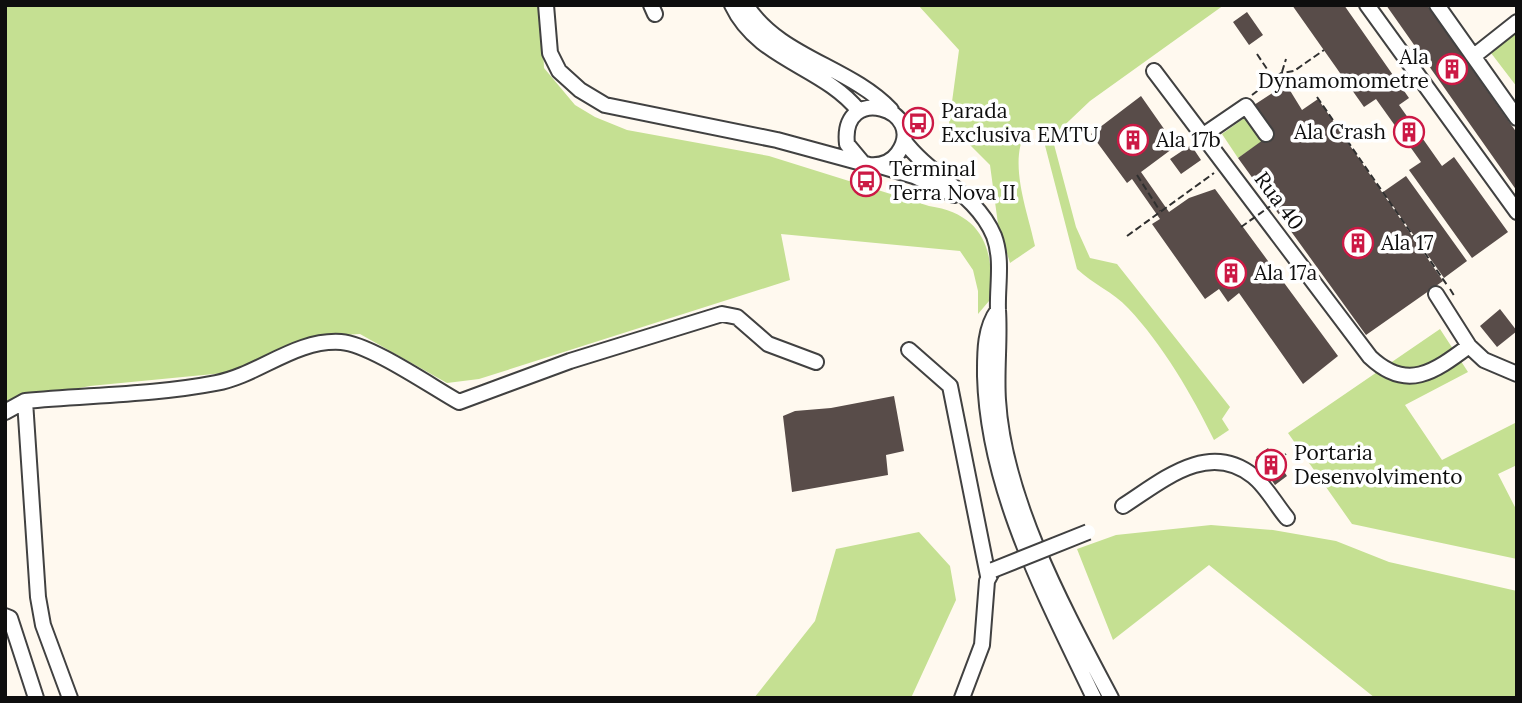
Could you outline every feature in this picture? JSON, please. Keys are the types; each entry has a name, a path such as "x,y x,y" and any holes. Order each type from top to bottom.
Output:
{"street":[{"path":"546,5 550,53 559,71 580,90 605,106 777,140 877,165 914,176 975,204"},
{"path":"732,5 748,32 765,47 837,89 859,111"},
{"path":"746,5 774,37 865,86 897,116 904,132 904,141 895,158 877,165"},
{"path":"1367,5 1517,212"},
{"path":"1437,5 1517,118"},
{"path":"1474,56 1517,22"},
{"name":"Rua 40","path":"1154,71 1205,134 1225,165 1370,357 1385,372 1404,377 1441,366 1467,343"},
{"path":"1205,134 1246,106 1266,134"},
{"path":"862,162 850,151 846,136 847,126 859,111 879,107 897,116"},
{"path":"777,140 822,145 846,136"},
{"path":"904,141 920,162 975,204 998,250 998,310 991,319 992,345 998,401 1012,474 1053,582 1111,698"},
{"path":"1436,293 1467,343 1484,360 1517,374"},
{"path":"5,412 25,401 216,383 249,373 293,351 321,342 344,342 364,348 459,402 570,361 722,314 737,317 768,344 816,362"},
{"path":"992,345 986,406 997,466 1020,534 1094,698"},
{"path":"909,350 950,386 990,573 982,645 962,698"},
{"path":"25,401 37,597 43,625 70,698"},
{"path":"1123,506 1178,471 1217,460 1255,477 1287,518"},
{"path":"990,573 1088,532"},
{"path":"5,615 10,618 36,698"}],"path":[{"path":"1281,73 1294,71 1324,50"},
{"path":"1257,54 1274,79"},
{"path":"1252,103 1250,97 1281,73 1286,59"},
{"path":"1317,97 1455,297"},
{"path":"1127,236 1225,165"},
{"path":"1137,175 1161,212"},
{"path":"1241,227 1272,205"},
{"path":"1277,461 1286,454"}],"green space":[{"path":"5,5 541,5 544,68 575,105 595,117 627,130 769,156 947,210 962,217 974,226 987,251 991,283 989,301 978,314 978,291 973,270 960,251 781,234 790,280 479,379 447,383 360,334 325,336 224,373 90,386 5,402"},
{"path":"918,5 1224,5 1090,101 1052,137 1076,227 1090,258 1117,264 1230,407 1222,419 1229,430 1214,440 1176,371 1141,322 1122,302 1077,269 1041,130 1027,130 1021,142 1019,156 1021,187 1035,246 1010,263 998,224 990,165 949,124 959,50"},
{"path":"1517,31 1517,87 1491,53"},
{"path":"1247,116 1264,140 1238,158 1222,134"},
{"path":"1440,329 1468,372 1405,405 1442,460 1517,422 1517,465 1498,474 1517,511 1517,559 1352,524 1288,433"},
{"path":"1211,525 1273,530 1336,541 1389,562 1517,591 1517,698 1375,698 1209,565 1113,640 1077,549 1116,535"},
{"path":"919,532 950,566 956,600 911,698 754,698 815,621 836,549"}],"building":[{"name":"Ala Crash","path":"1292,5 1344,5 1409,98 1399,105 1442,166 1454,157 1508,232 1472,258 1409,170 1421,162 1376,99 1364,107"},
{"name":"Ala Dynamomometre","path":"1386,5 1427,5 1517,133 1517,191"},
{"path":"1247,12 1263,35 1249,45 1233,22"},
{"name":"Ala 17","path":"1286,84 1302,110 1318,99 1443,281 1366,335 1238,158 1274,132 1254,105"},
{"name":"Ala 17a","path":"1141,96 1176,146 1141,172 1169,212 1189,198 1215,189 1338,356 1303,384 1239,293 1228,302 1219,289 1205,299 1152,224 1160,219 1132,179 1127,183 1091,134"},
{"path":"1191,145 1201,160 1181,174 1170,159"},
{"path":"1406,176 1467,261 1444,278 1383,192"},
{"path":"1500,309 1517,331 1497,347 1480,326"},
{"path":"894,396 904,451 886,455 888,475 792,492 783,416 795,411 831,408"},
{"name":"Portaria Desenvolvimento","path":"1268,448 1287,476 1275,485 1256,457"}],"place":[{"name":"Ala Dynamomometre","path":"1452,69"},
{"name":"Parada Exclusiva EMTU","path":"918,123"},
{"name":"Ala Crash","path":"1409,132"},
{"name":"Ala 17b","path":"1133,140"},
{"name":"Terminal Terra Nova II","path":"866,181"},
{"name":"Ala 17","path":"1358,243"},
{"name":"Ala 17a","path":"1231,273"},
{"name":"Portaria Desenvolvimento","path":"1271,465"}]}
